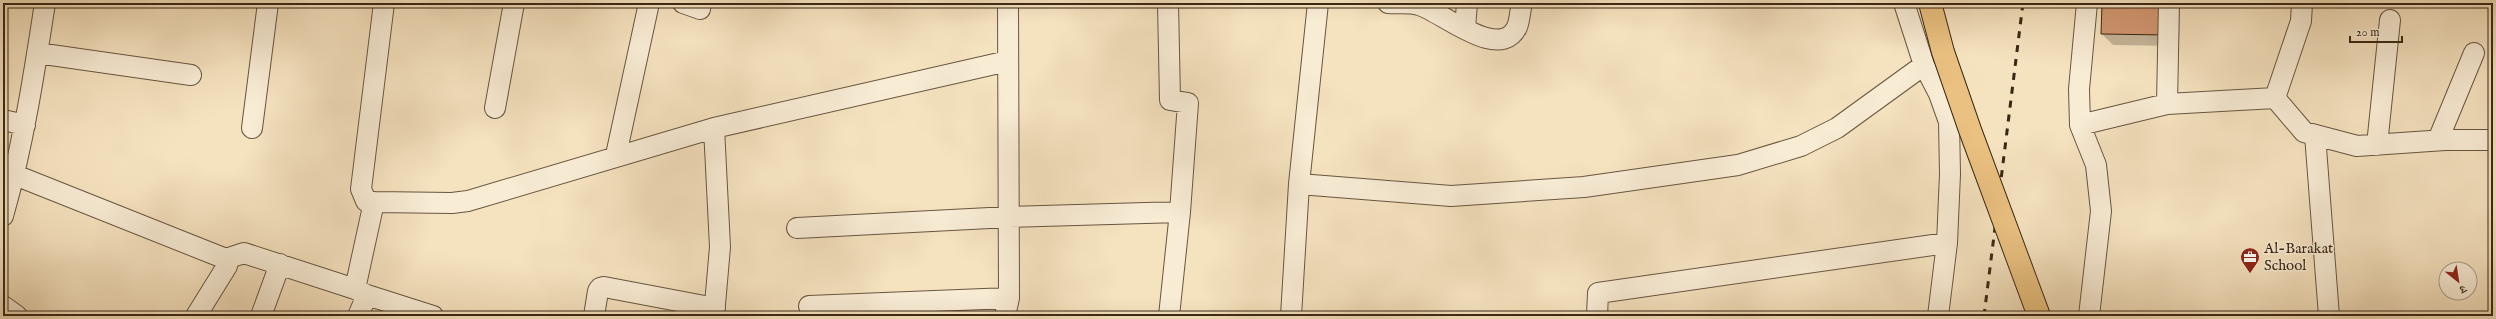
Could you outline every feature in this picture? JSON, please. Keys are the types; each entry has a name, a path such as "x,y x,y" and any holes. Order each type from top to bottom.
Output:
{"main road":[{"path":"1930,3 1943,52 1960,102 2039,316"}],"street":[{"path":"3,216 15,175 25,125 45,3"},
{"path":"252,128 268,3"},
{"path":"384,3 361,189 366,201 374,202 452,203 468,201 616,155 714,128 1008,61"},
{"path":"495,108 514,3"},
{"path":"616,155 649,3"},
{"path":"683,3 700,9 701,3"},
{"path":"809,306 1007,307 1009,217 1008,3"},
{"path":"1168,3 1170,100 1188,103 1180,212 1168,316"},
{"path":"1291,316 1299,184 1318,3"},
{"path":"1388,3 1419,5 1465,29 1492,40 1505,39 1516,28 1522,3"},
{"path":"1465,29 1467,3"},
{"path":"1904,3 1924,65 1939,94 1949,122 1950,174 1947,243 1938,316"},
{"path":"2087,3 2079,89 2080,125 2096,165 2101,211 2089,316"},
{"path":"2168,104 2169,3"},
{"path":"2275,98 2301,21 2302,3"},
{"path":"2377,144 2390,20"},
{"path":"37,53 191,75"},
{"path":"2438,140 2474,53"},
{"path":"1299,184 1451,196 1584,187 1738,165 1801,146 1837,128 1924,65"},
{"path":"2080,125 2168,104 2275,98"},
{"path":"2275,98 2304,132 2357,146 2438,140 2493,140"},
{"path":"3,120 25,125"},
{"path":"594,316 598,291 600,288 604,287 714,312 720,247 714,128"},
{"path":"2316,135 2328,316"},
{"path":"15,175 226,259 244,253 433,316"},
{"path":"358,316 374,202"},
{"path":"797,228 1009,217 1180,212"},
{"path":"1597,316 1598,293 1947,243"},
{"path":"196,316 227,266 226,259"},
{"path":"261,316 280,264"},
{"path":"3,306 17,316"}],"building":[{"path":"2102,3 2169,3 2168,35 2101,34"}],"railway":[{"path":"1984,316 2023,3"}],"place":[{"name":"Al-Barakat School","path":"2250,274"}]}
